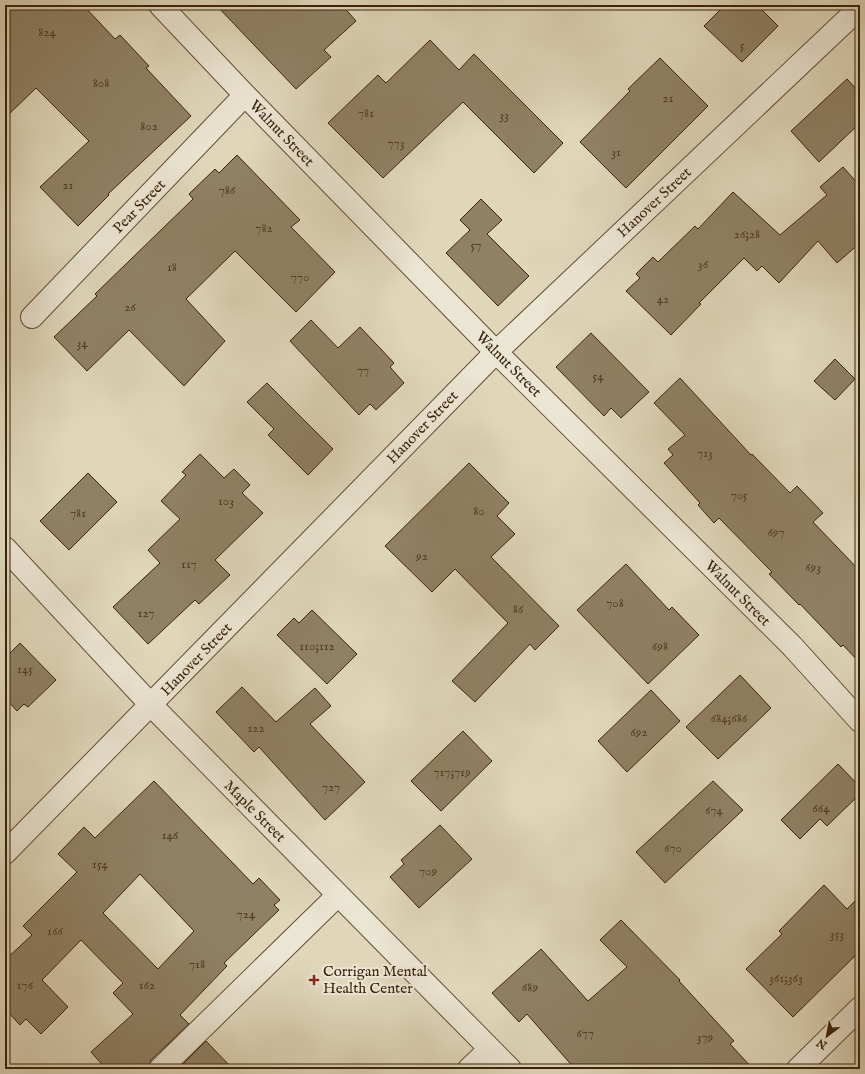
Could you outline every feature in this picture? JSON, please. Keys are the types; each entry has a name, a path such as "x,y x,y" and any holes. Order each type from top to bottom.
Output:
{"street":[{"name":"Walnut Street","path":"160,5 245,95 496,352 786,640 860,721"},
{"name":"Hanover Street","path":"5,853 496,352 852,14"},
{"name":"Pear Street","path":"32,316 245,95"},
{"name":"Maple Street","path":"5,548 151,705 510,1069"},
{"path":"160,1069 338,895"},
{"path":"798,1069 860,1008"},
{"path":"469,1069 490,1049"}],"building":[{"path":"5,5 83,5 115,39 120,35 149,66 146,68 191,116 108,194 109,195 78,226 40,187 89,141 36,88 5,118"},
{"path":"216,5 342,5 356,21 324,50 331,57 296,89"},
{"path":"725,5 757,5 778,26 742,62 704,26"},
{"path":"430,40 459,70 474,54 563,143 534,173 463,102 383,178 328,123 378,75 386,83"},
{"path":"660,58 708,106 626,188 580,142 630,91 628,89"},
{"path":"847,79 860,93 860,123 819,162 791,131"},
{"path":"237,155 300,220 291,227 335,272 296,312 235,251 186,299 225,341 184,386 129,330 87,371 54,337 97,296 95,294 193,199 189,194 215,169 219,173"},
{"path":"843,167 860,186 860,243 837,263 818,241 779,283 762,266 757,271 744,258 699,303 701,304 671,335 626,291 640,278 636,274 653,257 658,262 695,226 698,229 733,192 780,235 827,195 820,187"},
{"path":"481,199 502,220 487,234 529,276 498,306 446,253 470,230 460,220"},
{"path":"311,320 338,348 360,327 394,363 390,367 404,383 376,410 370,404 359,415 290,341"},
{"path":"591,333 649,392 621,418 611,408 604,416 556,367"},
{"path":"835,359 855,379 835,400 814,381"},
{"path":"680,378 751,455 752,454 790,493 797,486 823,513 813,522 860,571 860,663 843,645 841,647 800,604 799,605 769,574 772,572 719,518 714,523 698,505 700,503 664,463 673,455 668,449 685,435 654,403"},
{"path":"267,383 333,449 308,475 268,435 274,429 247,402"},
{"path":"200,454 224,478 234,469 250,485 242,493 263,513 215,560 230,575 199,604 195,600 148,644 113,607 160,563 148,550 180,519 161,501 186,475 182,472"},
{"path":"469,463 509,503 497,516 515,534 491,557 559,626 535,650 530,644 475,702 452,681 508,623 455,569 432,592 385,546"},
{"path":"88,473 117,502 69,550 40,521"},
{"path":"626,564 669,610 672,607 699,635 648,684 577,610"},
{"path":"312,610 357,654 327,684 277,635 294,618 299,623"},
{"path":"20,643 56,680 28,707 24,704 17,711 5,698 5,658"},
{"path":"740,675 771,708 718,759 686,727"},
{"path":"242,687 276,722 315,688 331,706 310,724 365,782 325,820 259,747 254,752 216,712"},
{"path":"651,690 680,721 627,772 598,741"},
{"path":"463,731 492,761 441,811 411,781"},
{"path":"838,764 860,787 860,794 827,826 820,819 800,839 781,820"},
{"path":"154,781 253,884 259,878 280,900 274,905 279,910 224,963 227,966 180,1015 189,1024 151,1060 148,1069 106,1069 91,1052 133,1014 113,993 123,983 81,940 42,980 68,1007 41,1034 26,1019 20,1025 5,1009 5,960 32,935 23,926 77,872 58,854 84,827 95,838","holes":["140,874 194,931 158,969 103,913"]},
{"path":"713,781 743,810 665,883 636,852"},
{"path":"440,825 472,859 419,908 390,877 404,864 401,860"},
{"path":"824,885 847,909 860,896 860,951 793,1017 746,969 782,934 779,931"},
{"path":"621,920 680,980 679,981 734,1041 730,1044 753,1069 575,1069 527,1014 519,1022 492,993 541,949 588,1001 627,967 600,940"},
{"path":"206,1041 233,1069 178,1069"}],"place":[{"name":"Corrigan Mental Health Center","path":"314,980"}]}
